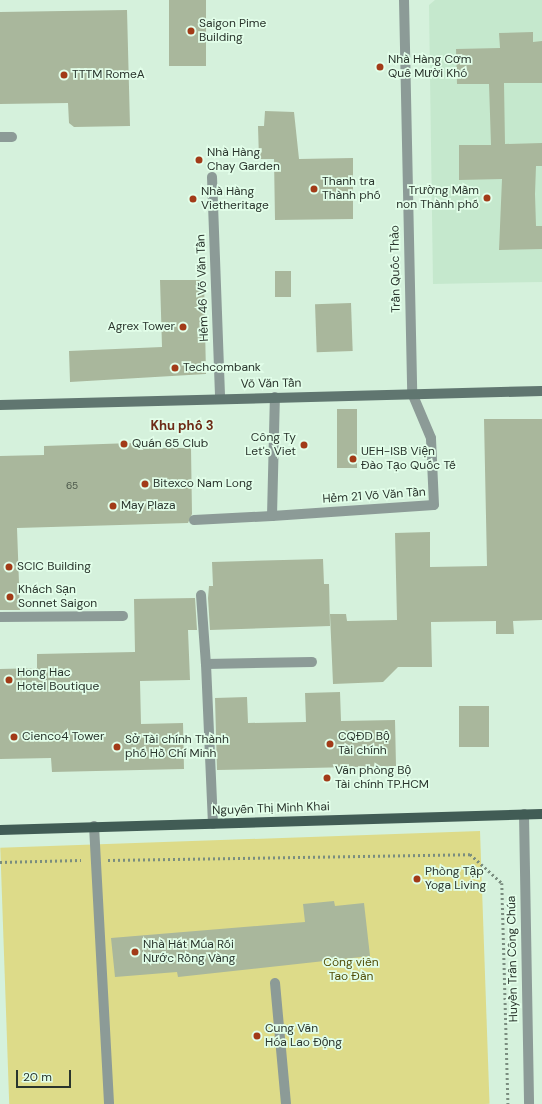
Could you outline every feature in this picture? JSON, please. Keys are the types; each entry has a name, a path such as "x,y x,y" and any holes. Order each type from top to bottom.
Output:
{"main road":[{"name":"Võ Văn Tần","path":"0,405 412,393 542,391"},
{"name":"Nguyễn Thị Minh Khai","path":"0,830 94,826 542,814"}],"street":[{"name":"Trần Quốc Thảo","path":"404,0 412,393"},
{"path":"0,138 12,137"},
{"name":"Hẻm 46 Võ Văn Tần","path":"212,177 220,398"},
{"name":"Hẻm 21 Võ Văn Tần","path":"272,516 434,505 431,438 412,393"},
{"path":"194,520 272,516 275,397"},
{"path":"201,595 206,664 213,824"},
{"path":"0,617 123,616"},
{"path":"206,664 312,662"},
{"name":"Huyền Trân Công Chúa","path":"524,814 528,1104"},
{"path":"94,826 109,1104"},
{"path":"275,983 286,1104"}],"path":[{"path":"0,862 470,854 502,883 508,1104"}],"shaded area":[{"name":"Trường Mầm non Thành phố","path":"435,0 542,0 542,282 433,284 429,5"}],"green space":[{"name":"Công viên Tao Đàn","path":"480,831 490,1104 9,1104 0,848"}],"building":[{"name":"Saigon Pime Building","path":"169,0 206,0 206,66 169,66"},
{"name":"TTTM RomeA","path":"127,10 130,126 74,127 69,123 68,103 0,104 0,12"},
{"path":"533,32 533,42 542,41 542,83 504,83 505,144 542,143 542,166 536,166 535,194 536,226 542,226 542,249 499,250 502,179 459,180 459,145 491,145 489,84 457,84 456,49 500,48 499,33"},
{"name":"Thanh tra Thành phố","path":"265,111 294,112 299,159 353,158 353,219 275,220 274,159 259,159 258,126 264,126"},
{"path":"275,271 291,271 291,297 275,297"},
{"path":"160,280 204,280 206,374 70,382 69,351 162,347"},
{"path":"351,303 353,351 317,352 315,304"},
{"path":"337,409 357,409 357,468 337,468"},
{"path":"484,419 542,419 542,620 513,621 514,634 496,634 496,621 431,622 432,667 398,667 383,682 333,684 330,614 346,614 347,621 397,620 395,533 430,532 430,567 487,566"},
{"path":"162,442 162,448 191,448 192,514 188,523 17,528 20,610 0,610 0,456 44,455 44,446"},
{"path":"323,559 324,584 329,584 330,626 210,630 208,598 209,586 213,586 212,562"},
{"path":"195,598 197,630 188,630 190,680 140,681 141,724 183,723 184,769 52,772 51,758 0,759 0,669 37,668 37,654 135,652 134,599"},
{"name":"CQĐD Bộ Tài chính","path":"340,692 341,721 395,720 396,766 217,770 215,698 247,697 248,723 306,722 305,693"},
{"path":"459,706 489,706 489,747 459,747"},
{"path":"334,901 335,906 364,903 370,956 178,977 177,972 115,977 111,938 305,922 303,904"}],"place":[{"name":"Saigon Pime Building","path":"191,31"},
{"name":"Nhà Hàng Cơm Quê Mười Khó","path":"380,67"},
{"name":"TTTM RomeA","path":"64,75"},
{"name":"Nhà Hàng Chay Garden","path":"199,160"},
{"name":"Thanh tra Thành phố","path":"314,189"},
{"name":"Trường Mầm non Thành phố","path":"487,198"},
{"name":"Nhà Hàng Vietheritage","path":"193,199"},
{"name":"Agrex Tower","path":"183,327"},
{"name":"Techcombank","path":"175,368"},
{"name":"Quán 65 Club","path":"124,444"},
{"name":"Công Ty Let's Viet","path":"304,445"},
{"name":"UEH-ISB Viện Đào Tạo Quốc Tế","path":"353,459"},
{"name":"Bitexco Nam Long","path":"145,484"},
{"name":"May Plaza","path":"113,506"},
{"name":"SCIC Building","path":"9,567"},
{"name":"Khách Sạn Sonnet Saigon","path":"10,597"},
{"name":"Hong Hac Hotel Boutique","path":"9,680"},
{"name":"Cienco4 Tower","path":"14,737"},
{"name":"CQĐD Bộ Tài chính","path":"330,744"},
{"name":"Sở Tài chính Thành phố Hồ Chí Minh","path":"117,747"},
{"name":"Văn phòng Bộ Tài chính TP.HCM","path":"327,778"},
{"name":"Phòng Tập Yoga Living","path":"417,879"},
{"name":"Nhà Hát Múa Rối Nước Rồng Vàng","path":"135,952"},
{"name":"Cung Văn Hóa Lao Động","path":"257,1036"}],"district":[{"name":"Khu phố 3","path":"182,426"}]}
